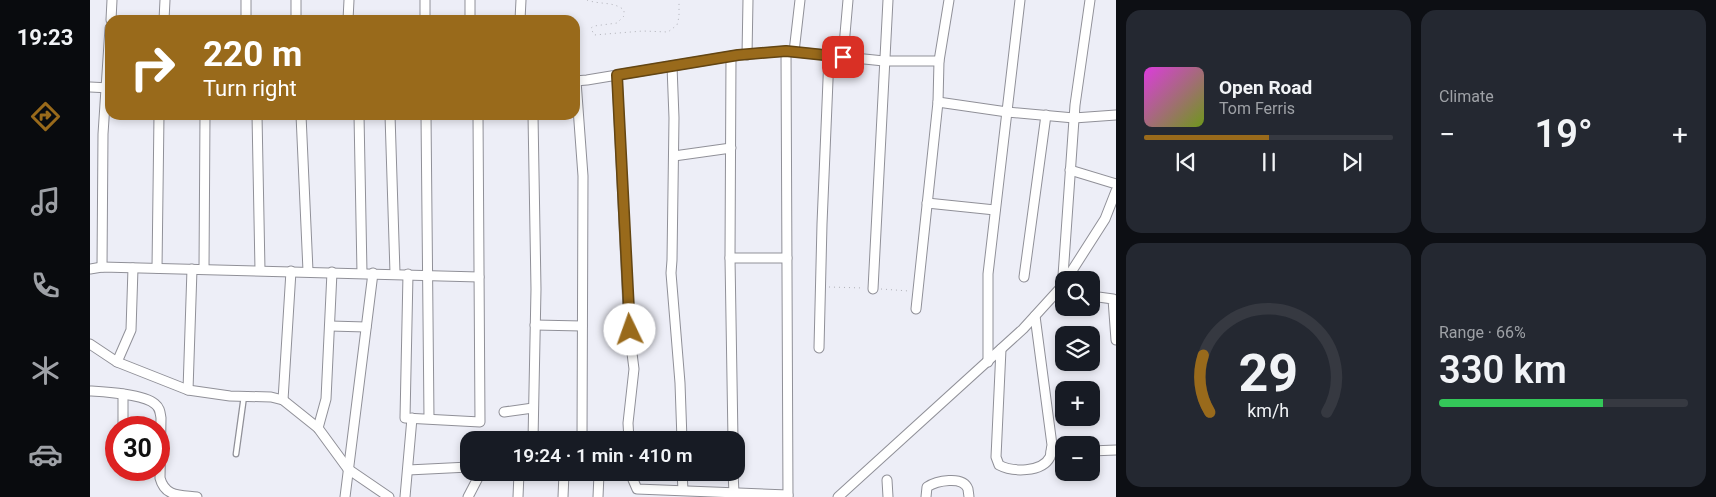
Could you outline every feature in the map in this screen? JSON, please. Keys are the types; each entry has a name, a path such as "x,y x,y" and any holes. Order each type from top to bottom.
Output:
{"street":[{"path":"111,15 112,0"},
{"path":"164,15 165,0"},
{"path":"246,0 246,15"},
{"path":"296,0 296,15"},
{"path":"348,15 349,0"},
{"path":"425,0 426,15"},
{"path":"470,0 470,15"},
{"path":"520,15 521,0"},
{"path":"747,55 748,0"},
{"path":"633,481 637,493 673,493 683,490 712,494 734,493 788,496 787,258 790,52 800,0"},
{"path":"843,57 848,0"},
{"path":"873,289 888,0"},
{"path":"916,309 938,102 940,61 949,0"},
{"path":"988,362 988,274 1020,0"},
{"path":"1064,271 1074,118 1090,0"},
{"path":"580,80 731,56 790,52 884,61 940,61"},
{"path":"731,56 730,258 733,431"},
{"path":"819,348 829,56"},
{"path":"672,66 674,156 671,272 680,383 682,431"},
{"path":"617,75 630,330 634,369 628,431"},
{"path":"90,88 105,88"},
{"path":"938,102 1007,112 1074,118 1116,115"},
{"path":"1024,277 1046,115"},
{"path":"102,267 103,134 105,116"},
{"path":"157,268 159,120"},
{"path":"204,269 205,120"},
{"path":"257,120 260,270"},
{"path":"301,120 308,272"},
{"path":"359,120 362,273"},
{"path":"390,120 395,274"},
{"path":"426,120 429,418"},
{"path":"408,274 405,418 480,422 478,120"},
{"path":"532,431 536,289 533,120"},
{"path":"579,120 583,176 582,431"},
{"path":"674,156 731,148"},
{"path":"1070,170 1116,184"},
{"path":"1072,271 1105,219 1116,191"},
{"path":"928,203 996,210"},
{"path":"730,258 787,258"},
{"path":"90,269 102,267 260,270 479,277"},
{"path":"117,362 131,330 133,268"},
{"path":"188,390 192,269"},
{"path":"283,400 291,271"},
{"path":"318,428 326,399 332,272"},
{"path":"345,497 373,273"},
{"path":"838,497 988,362 1055,296"},
{"path":"1100,297 1113,299 1116,340"},
{"path":"1001,349 996,457 999,465 1006,469 1025,471 1043,464 1050,457 1052,445 1035,316"},
{"path":"535,325 582,326"},
{"path":"330,326 366,327"},
{"path":"90,344 117,362 188,390 230,396 271,397 283,400 318,428 348,470 388,497"},
{"path":"90,391 123,394 150,401 160,410 160,478 162,486 171,494 197,497"},
{"path":"123,394 123,416"},
{"path":"504,412 533,408"},
{"path":"405,497 412,418"},
{"path":"1100,451 1116,450"},
{"path":"408,470 460,467"},
{"path":"888,480 888,497"},
{"path":"926,497 927,487 933,483 949,480 964,483 968,488 969,497"},
{"path":"468,497 476,481"},
{"path":"518,497 519,481"},
{"path":"563,497 564,481"},
{"path":"598,497 599,481"},
{"path":"682,481 683,490"},
{"path":"733,481 734,493"}],"lane":[{"path":"236,454 244,396"}],"path":[{"path":"587,0 596,3 618,5 624,10 624,16 617,23 591,28 594,34 643,31 668,32 677,25 680,18 679,0"}],"route":[{"path":"630,330 617,75 738,55 786,51 843,57"}]}
